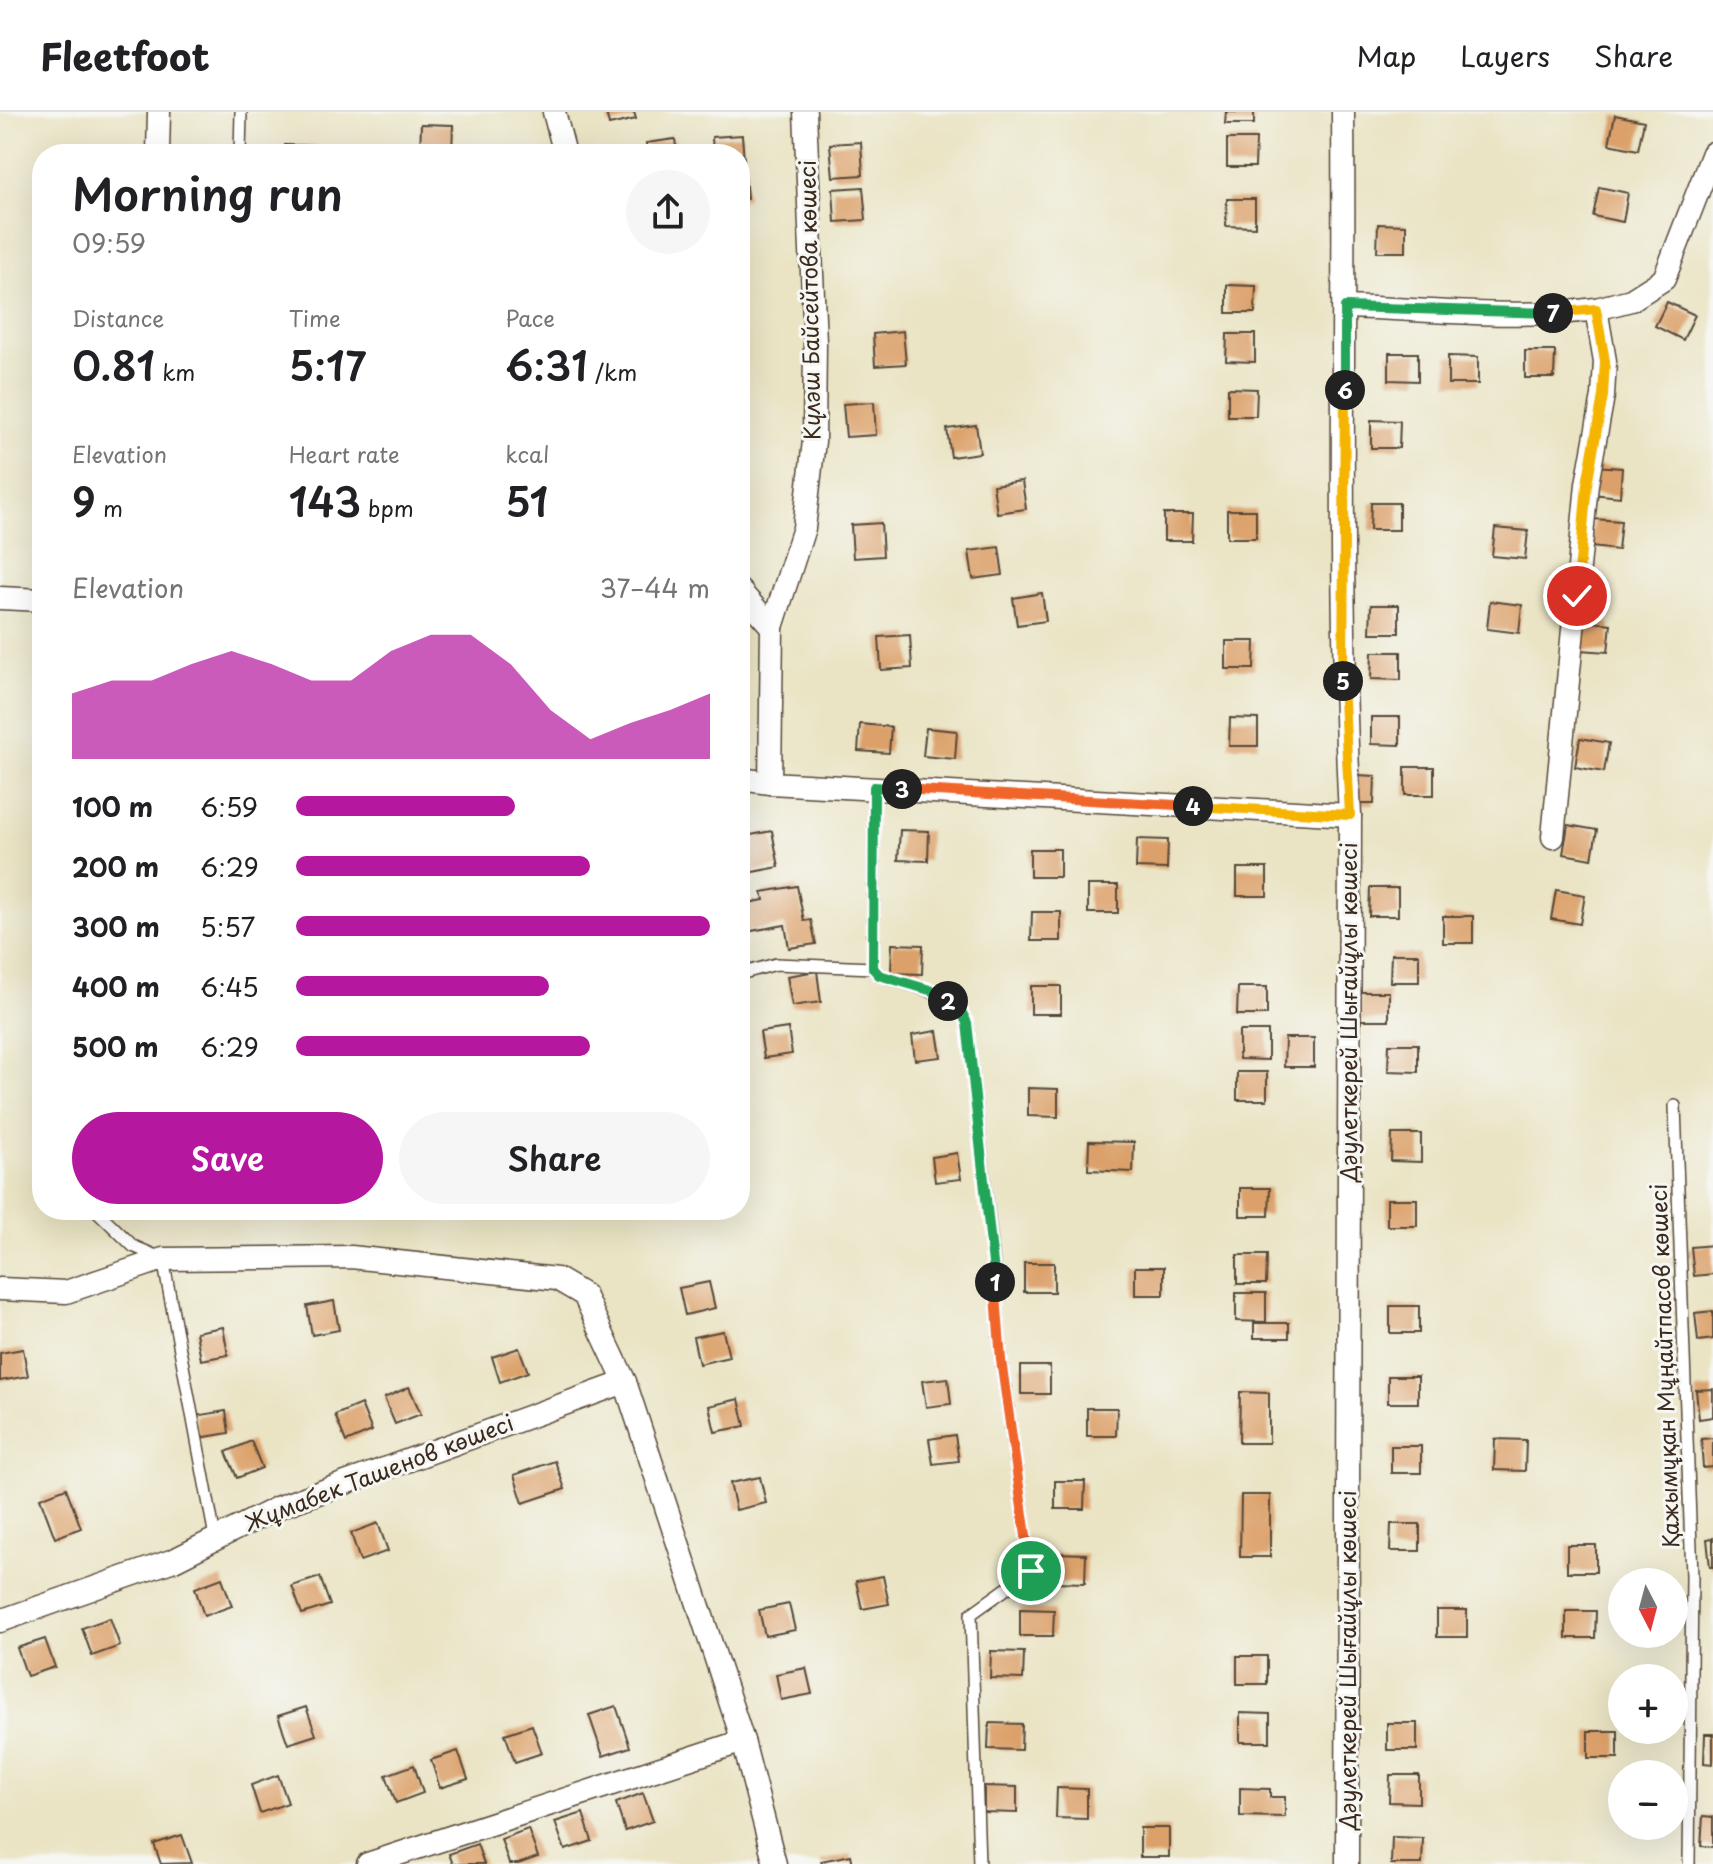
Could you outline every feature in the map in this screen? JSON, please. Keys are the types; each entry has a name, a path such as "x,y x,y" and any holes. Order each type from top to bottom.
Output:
{"street":[{"path":"158,144 159,112"},
{"path":"554,112 562,144"},
{"name":"Күләш Байсейтова көшесі","path":"770,783 772,627 804,528 814,441 815,342 805,112"},
{"name":"Дәулеткерей Шығайұлы көшесі","path":"1343,112 1343,691 1350,815 1347,1864"},
{"path":"1345,307 1537,313 1596,309 1631,300 1664,279 1713,153"},
{"path":"1553,837 1587,484 1603,396 1605,361 1596,309"},
{"path":"0,598 32,600"},
{"path":"750,602 772,627"},
{"path":"750,780 1350,815"},
{"path":"0,1289 66,1292 163,1259 351,1257 557,1279 584,1295 625,1382 743,1741 775,1864"},
{"name":"Жұмабек Ташенов көшесі","path":"0,1621 174,1560 279,1507 625,1382"},
{"path":"368,1864 743,1741"}],"lane":[{"path":"240,144 241,112"},
{"path":"874,787 873,968 879,975 933,991 959,1007 967,1023 1001,1360 1031,1571 971,1614 979,1864"},
{"path":"750,971 776,964 873,968"},
{"name":"Қажымұқан Мұңайтпасов көшесі","path":"1675,1106 1692,1576 1689,1864"},
{"path":"106,1220 133,1246 163,1259 215,1537"}],"building":[{"path":"606,112 634,112 636,119 609,125"},
{"path":"1226,112 1254,112 1254,124 1225,124"},
{"path":"1615,115 1644,121 1638,150 1609,144"},
{"path":"421,124 453,125 452,144 420,144"},
{"path":"742,135 743,144 712,144 712,137"},
{"path":"675,139 676,144 646,144"},
{"path":"1227,139 1256,139 1255,167 1227,167"},
{"path":"861,142 863,175 833,177 830,144"},
{"path":"863,187 866,220 835,222 833,189"},
{"path":"1599,187 1628,193 1623,222 1593,216"},
{"path":"1227,199 1255,199 1255,227 1226,226"},
{"path":"1378,224 1406,225 1406,252 1377,252"},
{"path":"1227,285 1256,286 1255,313 1227,313"},
{"path":"1667,302 1695,315 1683,340 1655,326"},
{"path":"903,331 906,364 875,366 873,334"},
{"path":"1227,334 1255,334 1255,362 1226,361"},
{"path":"1525,351 1555,351 1554,378 1525,378"},
{"path":"1389,353 1418,353 1418,381 1389,380"},
{"path":"1448,356 1478,357 1478,384 1448,384"},
{"path":"1228,388 1257,389 1256,416 1228,416"},
{"path":"874,402 876,435 846,437 843,404"},
{"path":"1371,420 1400,421 1399,448 1371,448"},
{"path":"976,425 980,453 951,457 947,429"},
{"path":"1594,466 1622,468 1620,497 1592,494"},
{"path":"1022,481 1026,509 997,513 993,485"},
{"path":"1371,503 1399,503 1399,530 1370,530"},
{"path":"1227,510 1256,510 1256,538 1227,538"},
{"path":"1164,514 1193,514 1192,541 1164,541"},
{"path":"1593,519 1621,521 1618,550 1591,547"},
{"path":"881,523 883,556 853,558 851,525"},
{"path":"1495,528 1528,531 1525,559 1492,556"},
{"path":"999,547 1003,575 973,579 969,551"},
{"path":"1042,593 1046,621 1017,625 1013,598"},
{"path":"1490,601 1522,605 1519,633 1487,629"},
{"path":"1371,605 1399,605 1399,633 1370,633"},
{"path":"1583,621 1611,624 1608,652 1580,650"},
{"path":"910,635 912,668 881,670 879,637"},
{"path":"1226,641 1255,641 1254,669 1226,669"},
{"path":"1372,652 1401,652 1401,680 1371,679"},
{"path":"1371,717 1400,717 1400,745 1371,744"},
{"path":"1230,718 1258,719 1258,746 1229,746"},
{"path":"860,724 891,727 889,753 858,751"},
{"path":"926,728 957,731 955,759 923,756"},
{"path":"1580,738 1609,743 1604,772 1575,767"},
{"path":"1405,767 1434,767 1434,795 1405,795"},
{"path":"1357,775 1375,776 1374,804 1357,804"},
{"path":"1568,825 1597,830 1592,859 1563,854"},
{"path":"900,830 929,831 928,861 898,860"},
{"path":"772,831 779,867 750,872 750,835"},
{"path":"1137,839 1168,840 1167,869 1136,868"},
{"path":"1030,849 1060,849 1060,877 1030,877"},
{"path":"1237,868 1267,868 1267,896 1237,896"},
{"path":"1088,885 1118,885 1118,913 1088,913"},
{"path":"797,886 804,921 811,920 816,944 789,948 785,925 750,931 750,903 764,900 762,892"},
{"path":"1370,888 1398,888 1398,916 1369,916"},
{"path":"1556,890 1585,895 1580,924 1551,919"},
{"path":"1032,912 1061,912 1061,941 1031,941"},
{"path":"1443,916 1473,916 1473,943 1443,943"},
{"path":"892,944 923,945 922,974 891,973"},
{"path":"1391,954 1419,954 1419,982 1390,982"},
{"path":"817,971 821,1002 792,1006 787,976"},
{"path":"1031,986 1061,986 1061,1014 1031,1014"},
{"path":"1238,987 1267,987 1267,1015 1237,1015"},
{"path":"1361,992 1389,992 1389,1020 1360,1020"},
{"path":"788,1028 792,1054 764,1058 760,1032"},
{"path":"937,1031 941,1057 915,1060 912,1035"},
{"path":"1239,1031 1268,1031 1268,1060 1239,1059"},
{"path":"1285,1038 1314,1038 1314,1067 1284,1067"},
{"path":"1389,1044 1418,1044 1418,1072 1388,1071"},
{"path":"1237,1072 1267,1072 1267,1100 1237,1100"},
{"path":"1028,1088 1058,1089 1058,1117 1028,1116"},
{"path":"1392,1134 1421,1134 1421,1162 1391,1161"},
{"path":"1089,1141 1134,1142 1133,1172 1088,1170"},
{"path":"957,1153 961,1179 935,1182 932,1157"},
{"path":"1240,1188 1270,1188 1269,1216 1240,1216"},
{"path":"1387,1199 1417,1199 1417,1226 1387,1226"},
{"path":"1713,1245 1713,1274 1694,1276 1691,1247"},
{"path":"1237,1255 1267,1255 1266,1284 1237,1284"},
{"path":"1024,1263 1054,1263 1054,1292 1024,1292"},
{"path":"1135,1267 1164,1267 1164,1295 1135,1295"},
{"path":"709,1282 715,1308 685,1315 679,1288"},
{"path":"1236,1293 1266,1293 1266,1322 1236,1321"},
{"path":"334,1301 339,1330 312,1335 307,1306"},
{"path":"1390,1306 1419,1306 1419,1333 1390,1333"},
{"path":"1713,1311 1713,1339 1698,1341 1695,1313"},
{"path":"1254,1323 1289,1323 1289,1338 1254,1338"},
{"path":"223,1327 228,1355 201,1360 196,1332"},
{"path":"723,1331 729,1357 699,1364 693,1337"},
{"path":"519,1348 528,1372 500,1382 492,1357"},
{"path":"23,1349 28,1376 0,1381 0,1353"},
{"path":"1021,1366 1050,1366 1050,1394 1021,1394"},
{"path":"1388,1376 1418,1376 1418,1403 1388,1403"},
{"path":"948,1378 951,1404 926,1407 922,1381"},
{"path":"409,1387 421,1414 395,1424 384,1398"},
{"path":"1713,1389 1713,1417 1699,1419 1696,1390"},
{"path":"1240,1392 1269,1393 1269,1443 1239,1443"},
{"path":"739,1399 745,1426 715,1432 709,1406"},
{"path":"361,1404 372,1431 346,1442 335,1415"},
{"path":"1087,1408 1117,1408 1116,1436 1087,1436"},
{"path":"226,1411 229,1433 199,1438 195,1416"},
{"path":"955,1435 959,1461 933,1464 929,1439"},
{"path":"1713,1438 1713,1467 1703,1468 1701,1439"},
{"path":"1495,1439 1526,1440 1525,1471 1494,1470"},
{"path":"251,1441 262,1468 237,1478 226,1452"},
{"path":"1391,1446 1421,1446 1421,1473 1391,1473"},
{"path":"555,1461 565,1489 523,1503 514,1475"},
{"path":"760,1477 766,1503 736,1510 730,1483"},
{"path":"1055,1481 1085,1481 1084,1509 1055,1509"},
{"path":"66,1488 81,1528 55,1538 40,1498"},
{"path":"1241,1495 1270,1495 1270,1557 1240,1557"},
{"path":"378,1523 388,1551 360,1561 351,1533"},
{"path":"1391,1524 1420,1524 1420,1551 1390,1551"},
{"path":"1713,1538 1713,1567 1710,1567 1707,1539"},
{"path":"1567,1545 1596,1545 1596,1572 1567,1572"},
{"path":"1055,1553 1086,1554 1085,1583 1054,1582"},
{"path":"883,1576 889,1604 862,1609 856,1581"},
{"path":"320,1577 330,1605 302,1614 292,1586"},
{"path":"222,1578 232,1606 204,1616 195,1588"},
{"path":"789,1604 795,1630 765,1636 759,1610"},
{"path":"1020,1609 1054,1610 1053,1636 1020,1636"},
{"path":"1437,1610 1467,1610 1467,1637 1437,1637"},
{"path":"1566,1611 1596,1611 1595,1638 1566,1638"},
{"path":"110,1618 120,1646 92,1656 82,1628"},
{"path":"45,1639 55,1667 27,1676 17,1648"},
{"path":"991,1651 1024,1652 1023,1679 990,1678"},
{"path":"1237,1656 1267,1656 1267,1684 1237,1684"},
{"path":"806,1668 812,1694 781,1700 776,1674"},
{"path":"616,1706 630,1747 603,1756 589,1715"},
{"path":"306,1707 316,1735 288,1744 278,1716"},
{"path":"1240,1713 1270,1714 1270,1742 1240,1742"},
{"path":"989,1723 1022,1724 1021,1750 988,1749"},
{"path":"1387,1723 1417,1723 1417,1750 1387,1750"},
{"path":"532,1725 542,1753 515,1762 505,1734"},
{"path":"1588,1731 1608,1731 1608,1744 1618,1744 1618,1758 1588,1758"},
{"path":"1705,1734 1713,1734 1713,1764 1704,1763"},
{"path":"458,1751 468,1779 440,1788 431,1760"},
{"path":"414,1765 423,1793 396,1803 386,1775"},
{"path":"278,1775 288,1803 260,1813 251,1785"},
{"path":"1390,1775 1419,1775 1419,1803 1389,1802"},
{"path":"984,1786 1017,1787 1017,1813 984,1812"},
{"path":"1057,1788 1087,1789 1087,1819 1056,1818"},
{"path":"1240,1788 1270,1789 1270,1797 1285,1797 1285,1817 1240,1816"},
{"path":"643,1793 653,1821 625,1831 616,1803"},
{"path":"583,1813 592,1841 565,1850 555,1822"},
{"path":"1703,1816 1713,1817 1713,1847 1701,1846"},
{"path":"1140,1828 1169,1828 1169,1857 1140,1857"},
{"path":"528,1829 538,1857 509,1864 501,1839"},
{"path":"182,1835 192,1863 161,1864 154,1844"},
{"path":"1392,1837 1423,1838 1422,1864 1391,1864"},
{"path":"477,1844 484,1864 453,1864 449,1854"},
{"path":"851,1855 853,1864 822,1864 821,1861"}],"route":[{"path":"1031,1571 1001,1360 993,1256 967,1023 959,1007 933,991 879,975 873,968 874,787 1350,815 1343,691 1345,307 1521,313 1568,313 1596,309 1605,361 1603,396 1587,484 1577,596"}]}
